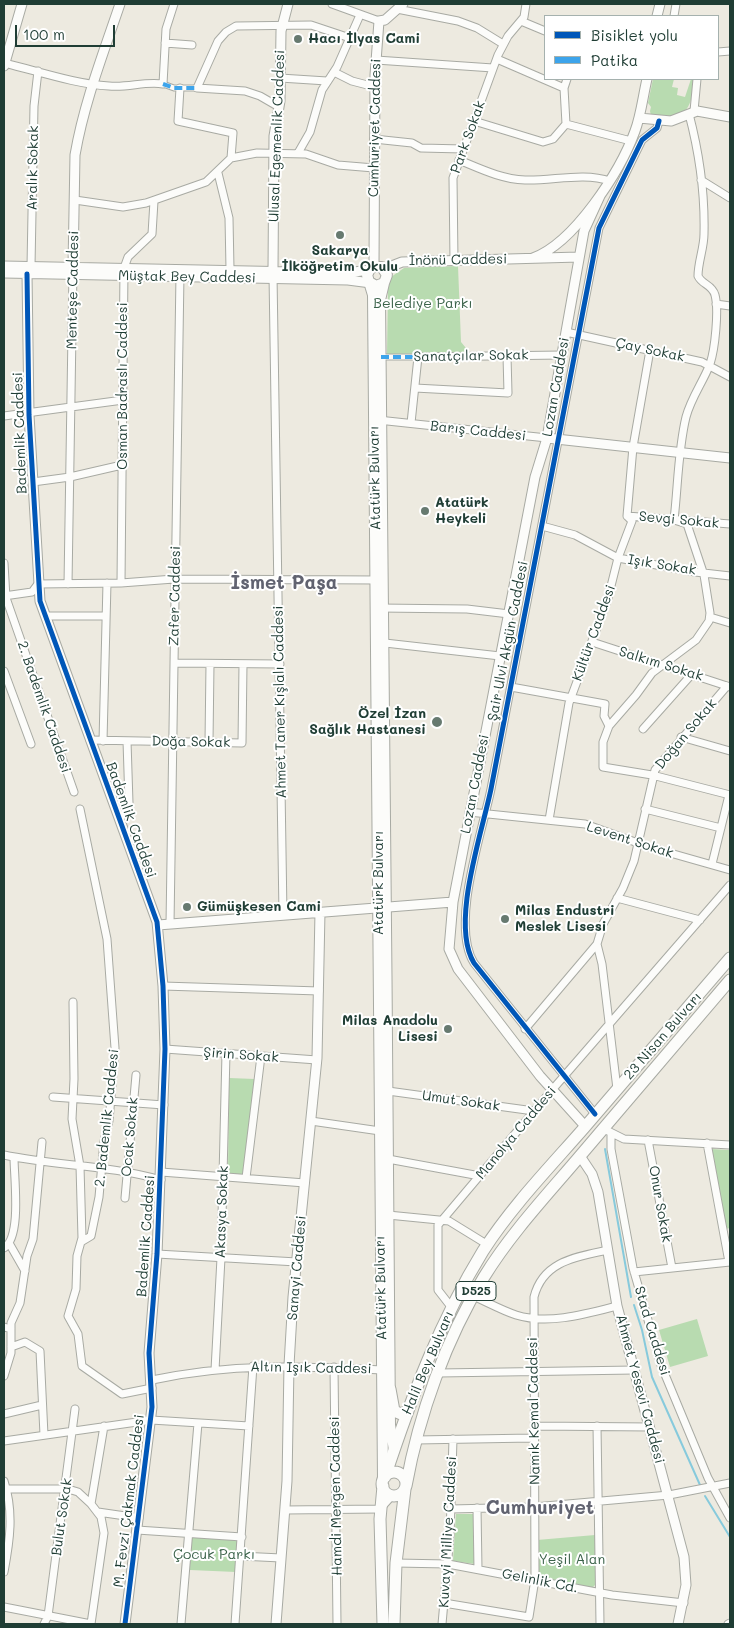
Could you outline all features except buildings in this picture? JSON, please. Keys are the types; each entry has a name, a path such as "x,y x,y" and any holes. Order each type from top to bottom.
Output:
{"highway":[{"name":"23 Nisan Bulvarı","path":"595,1114 730,958"},
{"name":"D525","path":"608,1130 730,982"},
{"name":"Halil Bey Bulvarı","path":"383,1624 380,1509 384,1481 408,1411 452,1308 488,1245 520,1200 595,1114"},
{"name":"Halil Bey Bulvarı","path":"394,1624 396,1563 403,1487 416,1440 439,1373 473,1296 508,1242 580,1156 608,1130"},
{"path":"390,1388 394,1411 401,1414 408,1411"},
{"path":"394,1450 403,1487"},
{"path":"394,1472 403,1487 389,1494 384,1481 394,1472"}],"main road":[{"path":"376,268 387,274 384,283 376,286 370,284 367,275 376,268"},
{"name":"Atatürk Bulvarı","path":"378,420 381,357 380,296 384,283"},
{"name":"Atatürk Bulvarı","path":"370,284 373,295 378,420 383,907 388,1091 390,1388 391,1433 394,1450"},
{"name":"Atatürk Bulvarı","path":"381,608 385,643 380,1131 384,1481"}],"street":[{"path":"22,4 4,64 93,84 114,86 151,82 180,88 254,92 279,108"},
{"name":"Menteşe Caddesi","path":"68,584 76,155 93,84 120,4"},
{"path":"163,84 166,66 165,43 167,22 174,4"},
{"name":"Ulusal Egemenlik Caddesi","path":"273,274 274,154 279,108 282,24 288,4"},
{"path":"332,4 379,22 385,20 400,6 472,26 503,44"},
{"path":"526,4 521,21 544,31"},
{"path":"298,153 310,132 322,90 334,72 360,15"},
{"name":"Park Sokak","path":"454,261 452,183 503,44 521,21"},
{"name":"Cumhuriyet Caddesi","path":"376,268 374,139 379,22"},
{"path":"197,88 216,45 226,32 240,24 318,26 350,38"},
{"path":"165,43 192,46"},
{"path":"497,59 544,79"},
{"path":"376,60 493,68"},
{"name":"Aralık Sokak","path":"29,270 34,106 38,71"},
{"path":"334,72 352,81 375,87"},
{"path":"280,78 327,82"},
{"path":"546,80 564,88"},
{"path":"474,121 545,142 553,139 566,124 564,88 567,80"},
{"name":"İnönü Caddesi","path":"533,258 547,252 558,244 600,196 610,181 631,141 639,118 647,80"},
{"path":"697,80 692,112 701,180 704,236 698,276 700,281 708,284 713,290 716,304 712,353 709,365 689,409 681,452 674,520 687,524 703,572 710,616 706,627 696,640 660,665 609,726 603,742 603,767 652,776 730,795 712,864"},
{"path":"180,88 178,121 233,134 231,158"},
{"path":"639,118 659,121 676,120 692,112 710,112 730,117"},
{"name":"Şair Ulvi Akgün Caddesi","path":"595,1114 474,963 466,945 465,924 469,894 511,687 600,223 642,140 657,128 659,121"},
{"path":"566,124 631,141"},
{"path":"374,139 412,143 422,148 463,149"},
{"path":"75,200 124,207 154,201 206,182 231,158 257,153 306,154 338,165 374,168"},
{"path":"459,160 490,173 516,179 596,178 610,181"},
{"path":"218,172 229,218 230,269"},
{"path":"701,180 730,198"},
{"name":"Lozan Caddesi","path":"585,1126 552,1090 454,963 448,944 453,902 469,812 535,477 547,438 579,257 587,221 600,196"},
{"path":"124,271 128,257 151,236 154,201"},
{"name":"İnönü Caddesi","path":"376,268 402,262 579,257"},
{"name":"Müştak Bey Caddesi","path":"4,266 29,270 273,274 347,272 376,268"},
{"name":"Müştak Bey Caddesi","path":"180,272 230,269 348,280 370,284"},
{"name":"Müştak Bey Caddesi","path":"4,273 29,270"},
{"name":"Bademlik Caddesi","path":"29,270 29,412 40,601 158,925 164,986 165,1049 157,1254 149,1353 152,1384"},
{"name":"Osman Badraslı Caddesi","path":"121,583 124,271"},
{"name":"Zafer Caddesi","path":"170,924 180,272"},
{"name":"Ahmet Taner Kışlalı Caddesi","path":"273,274 283,915"},
{"path":"716,304 730,306"},
{"name":"Çay Sokak","path":"566,332 702,362 730,377"},
{"name":"Kültür Caddesi","path":"549,820 571,696 608,598 618,558 632,521 627,516 633,447 650,350"},
{"name":"Sanatçılar Sokak","path":"381,357 562,355"},
{"path":"415,388 508,393 507,356"},
{"path":"412,423 418,357"},
{"path":"4,416 123,400"},
{"name":"Barış Caddesi","path":"378,420 730,458"},
{"path":"32,482 70,477 122,465"},
{"name":"Sevgi Sokak","path":"627,516 730,524"},
{"name":"Işık Sokak","path":"542,526 575,535 618,558 695,572 730,576"},
{"name":"2. Bademlik Caddesi","path":"4,563 5,596 74,792"},
{"path":"5,596 32,592 38,584 121,583 174,579 380,580"},
{"path":"103,740 107,583"},
{"path":"381,608 467,610 508,614"},
{"path":"46,616 106,616"},
{"path":"710,616 730,623"},
{"name":"Salkım Sokak","path":"592,642 728,686"},
{"path":"385,643 500,656"},
{"path":"174,663 280,664"},
{"path":"209,742 210,664"},
{"name":"Doğa Sokak","path":"90,740 242,743 243,664"},
{"path":"4,671 30,744"},
{"path":"644,729 692,674"},
{"name":"Doğan Sokak","path":"597,944 603,924 631,870 652,776 659,763 728,686"},
{"path":"511,687 571,696 605,704 604,716 609,726"},
{"path":"681,737 730,752"},
{"path":"119,818 127,811 129,803 127,741"},
{"path":"645,809 721,828"},
{"name":"2. Bademlik Caddesi","path":"80,810 108,948 114,1038 111,1101 93,1232 90,1239 81,1242"},
{"name":"Levent Sokak","path":"469,812 591,826 638,843 730,870"},
{"name":"Manolya Caddesi","path":"452,1308 441,1296 437,1283 438,1225 445,1220 534,1111 730,885"},
{"path":"617,898 700,920"},
{"path":"158,925 453,902"},
{"name":"Sanayi Caddesi","path":"276,1624 285,1510 289,1365 316,1060 320,912"},
{"path":"525,1029 597,944"},
{"path":"597,944 602,964 617,1089"},
{"path":"164,986 319,991"},
{"name":"Altın Işık Caddesi","path":"72,1002 73,1123 80,1166 81,1242 78,1254 76,1289 68,1313 78,1334 79,1357 82,1366 122,1394 152,1384 215,1370 253,1366 289,1365 382,1370"},
{"name":"Şirin Sokak","path":"165,1049 316,1060"},
{"name":"Akasya Sokak","path":"215,1370 221,1258 226,1054"},
{"name":"Akasya Sokak","path":"246,1178 261,1056"},
{"name":"Ocak Sokak","path":"125,1198 136,1075"},
{"name":"Umut Sokak","path":"388,1091 534,1111"},
{"path":"53,1097 164,1105"},
{"path":"311,1121 380,1131"},
{"path":"608,1130 624,1139 730,1145"},
{"name":"Stad Caddesi","path":"608,1130 634,1272 666,1377 713,1488 730,1518"},
{"name":"Onur Sokak","path":"648,1140 672,1268"},
{"path":"4,1376 11,1347 8,1328 20,1303 33,1236 42,1142"},
{"path":"634,1272 730,1262 707,1143"},
{"path":"4,1155 41,1163 161,1176 246,1178 305,1183"},
{"name":"Ahmet Yesevi Caddesi","path":"580,1156 590,1170 596,1186 617,1306 684,1557 686,1585 684,1603 678,1624"},
{"path":"14,1157 15,1223 7,1245 25,1270"},
{"path":"388,1159 480,1176"},
{"path":"388,1215 455,1222 488,1245"},
{"name":"Namık Kemal Caddesi","path":"444,1603 528,1617 535,1579 536,1426 533,1317 536,1291 551,1268 569,1259 608,1250"},
{"path":"157,1254 297,1262"},
{"path":"473,1296 518,1315 533,1317 576,1316 617,1306"},
{"path":"11,1347 25,1342 40,1351 44,1435"},
{"path":"235,1624 253,1366"},
{"name":"Hamdi Mergen Caddesi","path":"334,1368 338,1624"},
{"path":"439,1373 635,1370"},
{"name":"M. Fevzi Çakmak Caddesi","path":"125,1624 151,1420 152,1384"},
{"path":"4,1414 42,1405"},
{"name":"Bulut Sokak","path":"44,1624 48,1616 75,1409"},
{"path":"4,1441 151,1420 249,1426"},
{"path":"181,1624 198,1423"},
{"path":"91,1504 104,1426"},
{"path":"416,1440 532,1438 536,1426 650,1426"},
{"path":"597,1426 600,1624"},
{"name":"Kuvayi Milliye Caddesi","path":"442,1624 451,1509 452,1439"},
{"path":"4,1481 11,1522 4,1572"},
{"path":"451,1509 534,1507 669,1495 730,1484"},
{"path":"285,1510 380,1509 403,1487"},
{"path":"4,1607 91,1624 104,1536 103,1523 98,1512 78,1492 66,1489 5,1489"},
{"path":"477,1508 478,1569"},
{"path":"98,1512 138,1518"},
{"path":"137,1530 242,1537"},
{"path":"240,1556 281,1558"},
{"name":"Gelinlik Cd.","path":"396,1563 448,1564 535,1579 599,1593 684,1603"}],"green space":[{"path":"653,80 674,80 672,87 678,88 677,95 685,97 691,80 695,80 688,106 685,111 679,114 651,116 651,107 648,103"},
{"name":"Belediye Parkı","path":"458,266 461,342 466,348 466,353 387,354 388,287 391,277 404,268"},
{"path":"229,1078 255,1079 243,1175 228,1173"},
{"path":"711,1149 730,1150 730,1228 726,1229"},
{"path":"697,1319 708,1356 670,1367 659,1330"},
{"path":"456,1514 474,1514 475,1564 453,1561"},
{"name":"Yeşil Alan","path":"595,1535 595,1585 592,1588 538,1576 537,1540"},
{"name":"Çocuk Parkı","path":"191,1537 238,1540 236,1572 190,1570"}],"waterway":[{"path":"605,1149 631,1297"},
{"path":"634,1305 642,1330 652,1377 700,1485"},
{"path":"705,1496 730,1537"}],"marked path":[{"path":"163,84 174,88 197,88"},
{"path":"381,357 418,357"}],"cycle path":[{"path":"595,1114 474,963 467,946 465,926 466,902 475,853 491,789 599,228 642,140 657,128 659,121"},
{"path":"27,274 29,415 40,601 157,922 163,986 165,1049 157,1254 149,1353 152,1407 125,1624"}],"place":[{"name":"Hacı İlyas Cami","path":"298,39"},
{"name":"Sakarya İlköğretim Okulu","path":"340,235"},
{"name":"Atatürk Heykeli","path":"425,511"},
{"name":"Özel İzan Sağlık Hastanesi","path":"437,722"},
{"name":"Gümüşkesen Cami","path":"187,907"},
{"name":"Milas Endustri Meslek Lisesi","path":"505,919"},
{"name":"Milas Anadolu Lisesi","path":"448,1029"}],"district":[{"name":"İsmet Paşa","path":"284,583"},
{"name":"Cumhuriyet","path":"540,1508"}]}
